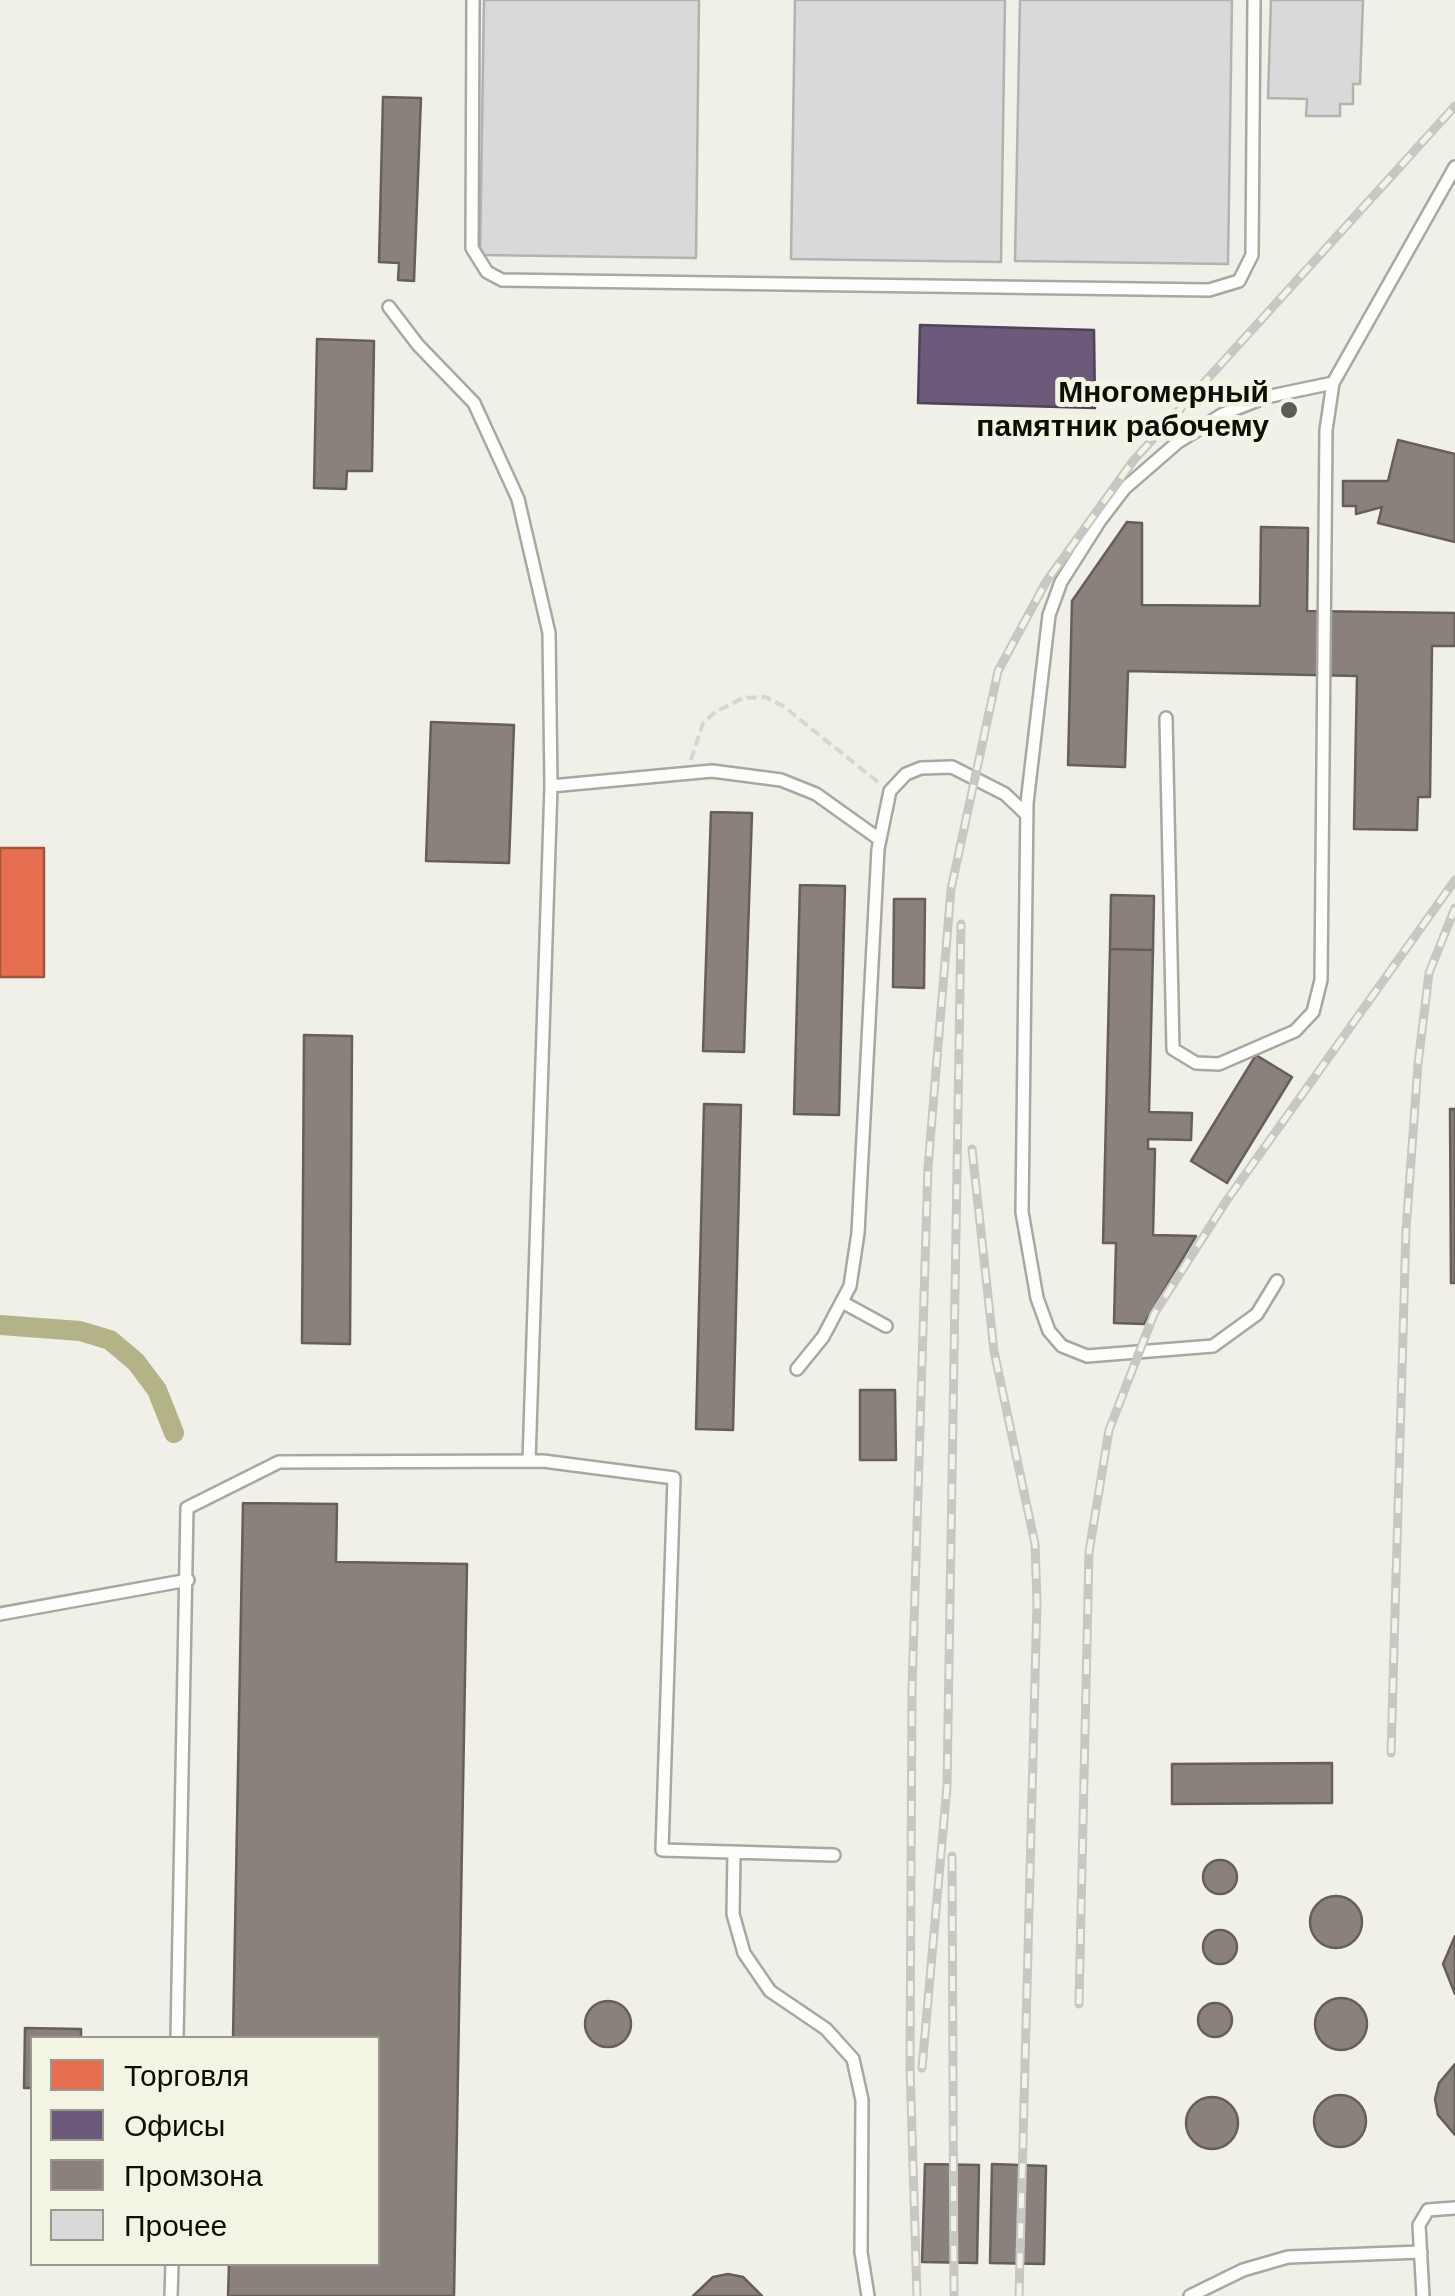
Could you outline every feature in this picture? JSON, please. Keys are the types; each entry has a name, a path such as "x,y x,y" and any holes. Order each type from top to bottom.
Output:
{"lane":[{"path":"473,0 472,248 487,272 502,280 1209,290 1239,280 1252,255 1254,0"},
{"path":"1166,718 1173,1049 1196,1064 1219,1064 1295,1031 1313,1012 1321,980 1326,430 1332,383 1455,167"},
{"path":"389,307 418,345 474,403 518,498 549,633 551,786 529,1461"},
{"path":"1277,1281 1258,1314 1213,1346 1088,1356 1062,1346 1049,1331 1037,1298 1022,1212 1027,816 1049,614 1061,582 1099,522 1126,488 1178,442 1222,414 1266,397 1332,383"},
{"path":"797,1369 824,1337 850,1286 858,1232 879,839 890,791 906,774 922,768 952,767 1004,794 1027,816"},
{"path":"551,786 712,771 781,780 816,794 879,839"},
{"path":"842,1302 886,1326"},
{"path":"177,2036 188,1508 279,1462 529,1461 674,1478 662,1850 834,1855"},
{"path":"0,1614 188,1580"},
{"path":"734,1853 732,1914 744,1952 770,1991 826,2030 853,2059 862,2100 861,2252 868,2296"},
{"path":"1424,2296 1419,2224 1428,2210 1455,2208"},
{"path":"1190,2296 1243,2270 1288,2257 1421,2252"},
{"path":"171,2296 172,2266"}],"path":[{"path":"670,773 689,763 703,722 715,712 743,698 764,697 783,706 890,791"}],"building: Торговля":[{"path":"0,848 44,848 44,977 0,977"}],"building: Офисы":[{"path":"920,325 1094,330 1095,408 918,403"}],"building: Промзона":[{"path":"383,97 421,98 414,281 398,280 399,263 379,262"},
{"path":"317,339 374,341 372,471 347,471 346,489 314,488"},
{"path":"1398,440 1455,454 1455,542 1378,523 1382,507 1356,514 1356,506 1343,506 1343,481 1388,481"},
{"path":"1127,522 1142,523 1142,605 1260,606 1261,527 1308,528 1307,611 1455,613 1455,646 1432,646 1430,797 1418,797 1417,830 1354,829 1357,676 1128,671 1125,767 1068,765 1072,601"},
{"path":"431,722 514,725 509,863 426,861"},
{"path":"711,812 752,813 744,1052 703,1051"},
{"path":"800,885 845,886 839,1115 794,1114"},
{"path":"1111,895 1154,896 1153,950 1110,949"},
{"path":"894,899 925,899 924,988 893,987"},
{"path":"1110,949 1153,950 1149,1112 1192,1113 1191,1140 1148,1139 1148,1149 1155,1149 1153,1235 1196,1236 1144,1324 1114,1323 1116,1243 1103,1243"},
{"path":"304,1035 352,1036 350,1344 302,1343"},
{"path":"1256,1055 1292,1077 1227,1183 1191,1161"},
{"path":"704,1104 741,1105 733,1430 696,1429"},
{"path":"1450,1109 1455,1109 1455,1283 1451,1283"},
{"path":"860,1390 895,1390 896,1460 860,1460"},
{"path":"243,1503 337,1504 336,1562 467,1564 454,2296 228,2296 229,2266 380,2266 380,2036 233,2036"},
{"path":"1332,1763 1332,1803 1172,1804 1172,1764"},
{"path":"1220,1860 1232,1865 1237,1877 1232,1889 1220,1894 1208,1889 1203,1877 1208,1865"},
{"path":"1336,1896 1354,1904 1362,1922 1354,1940 1336,1948 1318,1940 1310,1922 1318,1904"},
{"path":"1220,1930 1232,1935 1237,1947 1232,1959 1220,1964 1208,1959 1203,1947 1208,1935"},
{"path":"1455,1936 1455,1994 1443,1964"},
{"path":"1341,1998 1359,2006 1367,2024 1359,2042 1341,2050 1323,2042 1315,2024 1323,2006"},
{"path":"608,2001 624,2008 631,2024 624,2040 608,2047 592,2040 585,2024 592,2008"},
{"path":"1215,2003 1227,2008 1232,2020 1227,2032 1215,2037 1203,2032 1198,2020 1203,2008"},
{"path":"25,2028 81,2029 81,2036 30,2036 30,2088 24,2088"},
{"path":"1455,2064 1455,2135 1438,2115 1435,2099 1439,2083"},
{"path":"1340,2095 1358,2103 1366,2121 1358,2139 1340,2147 1322,2139 1314,2121 1322,2103"},
{"path":"1212,2097 1230,2105 1238,2123 1230,2141 1212,2149 1194,2141 1186,2123 1194,2105"},
{"path":"925,2164 979,2165 977,2263 922,2262"},
{"path":"992,2164 1046,2166 1044,2264 990,2263"},
{"path":"713,2277 743,2277 762,2296 693,2296"}],"building: Прочее":[{"path":"484,0 699,0 696,258 480,255"},
{"path":"795,0 1005,0 1001,262 791,259"},
{"path":"1020,0 1232,0 1228,264 1015,261"},
{"path":"1271,0 1363,0 1360,84 1353,84 1353,104 1340,104 1340,116 1306,116 1307,99 1268,98"}],"waterway":[{"path":"0,1325 80,1331 110,1340 136,1362 157,1390 174,1433"}],"railway":[{"path":"917,2296 910,2066 912,1689 928,1167 951,889 998,671 1046,582 1133,461 1455,106"},
{"path":"1079,2004 1089,1552 1109,1430 1154,1314 1227,1200 1455,880"},
{"path":"1391,1753 1406,1230 1418,1064 1429,973 1455,908"},
{"path":"922,2068 947,1786 961,924"},
{"path":"972,1149 994,1351 1035,1544 1037,1602 1019,2296"},
{"path":"952,1856 954,2296"}],"place":[{"name":"Многомерный памятник рабочему","path":"1289,410"}]}
